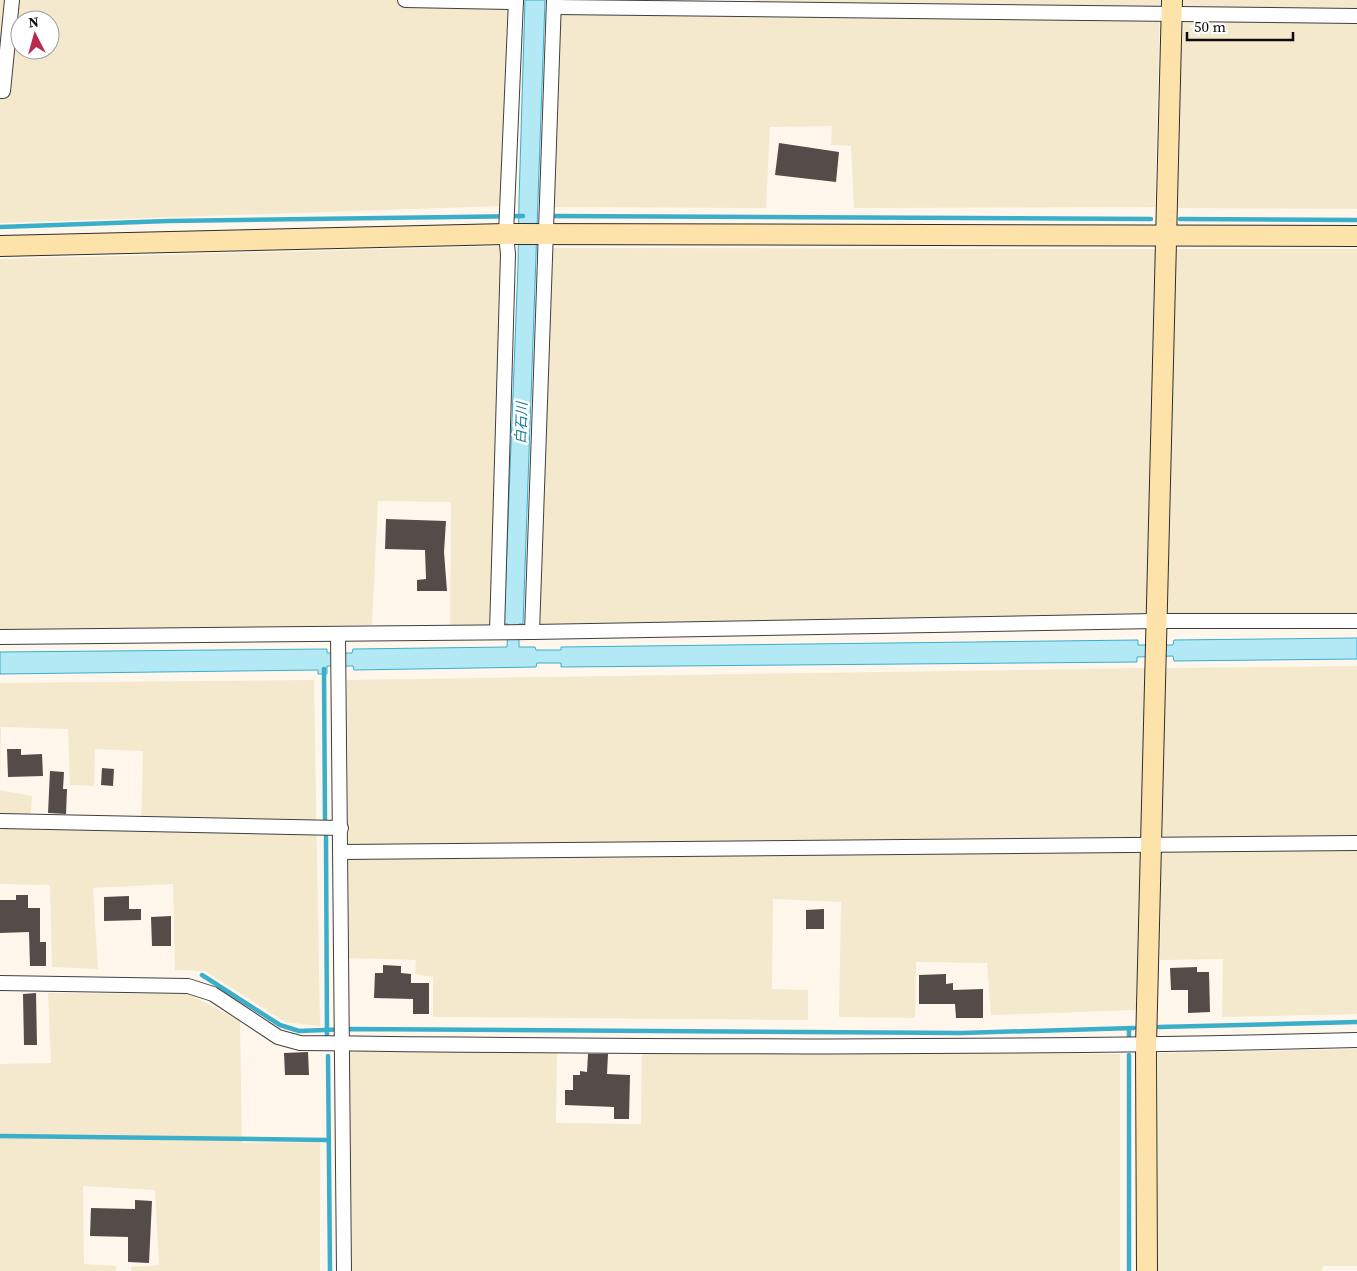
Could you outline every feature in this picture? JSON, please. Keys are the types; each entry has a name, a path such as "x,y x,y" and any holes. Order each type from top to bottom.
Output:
{"street":[{"path":"0,91 4,91 12,0"},
{"path":"405,0 516,1 508,225 501,632"},
{"path":"528,632 554,3 1172,7 1357,16"},
{"path":"1147,1271 1146,1046 1172,7"},
{"path":"0,246 508,225 1165,236 1357,236"},
{"path":"0,637 501,632 1156,630 1357,621"},
{"path":"338,634 344,1271"},
{"path":"0,820 341,828"},
{"path":"341,852 1357,842"},
{"path":"0,983 188,986 213,994 278,1036 300,1043 342,1034 952,1048 1146,1046 1357,1040"}],"shaded area":[{"path":"0,0 510,0 502,206 0,223"},
{"path":"560,0 705,0 705,14 755,14 755,0 1160,0 1155,207 854,208 851,146 831,145 832,126 770,127 766,208 551,207"},
{"path":"1183,0 1357,0 1357,209 1178,208"},
{"path":"501,246 492,626 450,628 451,502 378,501 372,625 0,631 0,259"},
{"path":"553,248 1155,249 1146,618 538,624"},
{"path":"1175,249 1357,249 1357,616 1166,618"},
{"path":"1357,666 1357,1014 1222,1017 1223,959 1160,960 1164,668"},
{"path":"1145,668 1136,1010 991,1015 987,963 916,962 915,1018 839,1017 841,902 773,899 772,989 808,990 808,1020 433,1017 433,977 415,974 416,960 349,958 347,680"},
{"path":"314,680 320,1026 285,1022 205,971 175,970 173,884 93,888 98,969 52,967 50,885 0,884 0,790 0,683","holes":["1,727 68,729 70,785 94,786 95,749 143,751 141,829 30,826 32,796 0,790"]},
{"path":"48,993 189,994 240,1021 242,1143 320,1142 320,1271 131,1271 131,1267 159,1265 155,1190 83,1186 84,1264 116,1266 116,1271 0,1271 0,1064 51,1063"},
{"path":"349,1049 557,1051 556,1123 641,1124 642,1051 1120,1054 1120,1271 352,1271"},
{"path":"1357,1049 1357,1266 1323,1266 1322,1271 1158,1271 1158,1053"}],"water":[{"name":"白石川","path":"525,0 545,0 523,624 519,624 519,647 535,647 536,650 561,650 561,647 1138,640 1138,645 1173,645 1174,640 1357,638 1357,659 1174,661 1173,656 1137,657 1137,662 561,667 561,663 537,663 536,667 354,670 353,666 327,666 327,674 318,674 318,670 0,674 0,652 327,649 327,653 352,653 353,649 507,647 508,624 504,624 518,266"}],"building":[{"path":"779,143 839,152 836,182 775,175"},
{"path":"386,519 446,521 444,552 447,591 417,591 417,580 426,579 425,550 385,549"},
{"path":"7,749 21,749 21,755 42,754 43,776 8,777"},
{"path":"102,768 114,769 113,786 101,785"},
{"path":"50,771 64,772 63,789 67,789 66,814 48,813"},
{"path":"16,895 28,895 28,908 40,908 40,942 46,942 46,966 30,966 29,932 0,933 0,900 16,900"},
{"path":"129,896 129,909 141,909 141,920 104,921 104,897"},
{"path":"824,909 824,929 806,929 806,910"},
{"path":"171,916 171,946 152,946 151,917"},
{"path":"383,965 401,966 401,973 411,974 411,983 429,983 429,1014 413,1014 413,999 374,998 375,973 383,973"},
{"path":"1197,967 1197,972 1209,972 1210,1012 1188,1013 1188,990 1171,990 1170,968"},
{"path":"946,974 946,984 953,983 953,990 983,989 983,1018 956,1018 955,1004 919,1004 919,975"},
{"path":"36,993 37,1045 24,1045 23,994"},
{"path":"308,1052 309,1075 285,1075 284,1053"},
{"path":"588,1054 608,1054 607,1074 630,1075 629,1119 614,1119 614,1107 565,1105 565,1090 573,1090 573,1075 580,1075 580,1071 587,1072"},
{"path":"135,1200 152,1201 149,1263 128,1262 128,1237 90,1236 91,1208 135,1209"}],"waterway":[{"path":"0,227 168,221 523,216"},
{"path":"549,216 1151,219"},
{"path":"1180,219 1357,220"},
{"path":"324,669 325,819"},
{"path":"326,837 327,1035"},
{"path":"202,975 280,1025 299,1031 350,1029 962,1033 1134,1028"},
{"path":"1159,1027 1357,1022"},
{"path":"1129,1028 1129,1037"},
{"path":"1129,1055 1129,1271"},
{"path":"328,1056 330,1271"},
{"path":"0,1136 328,1140"}]}
